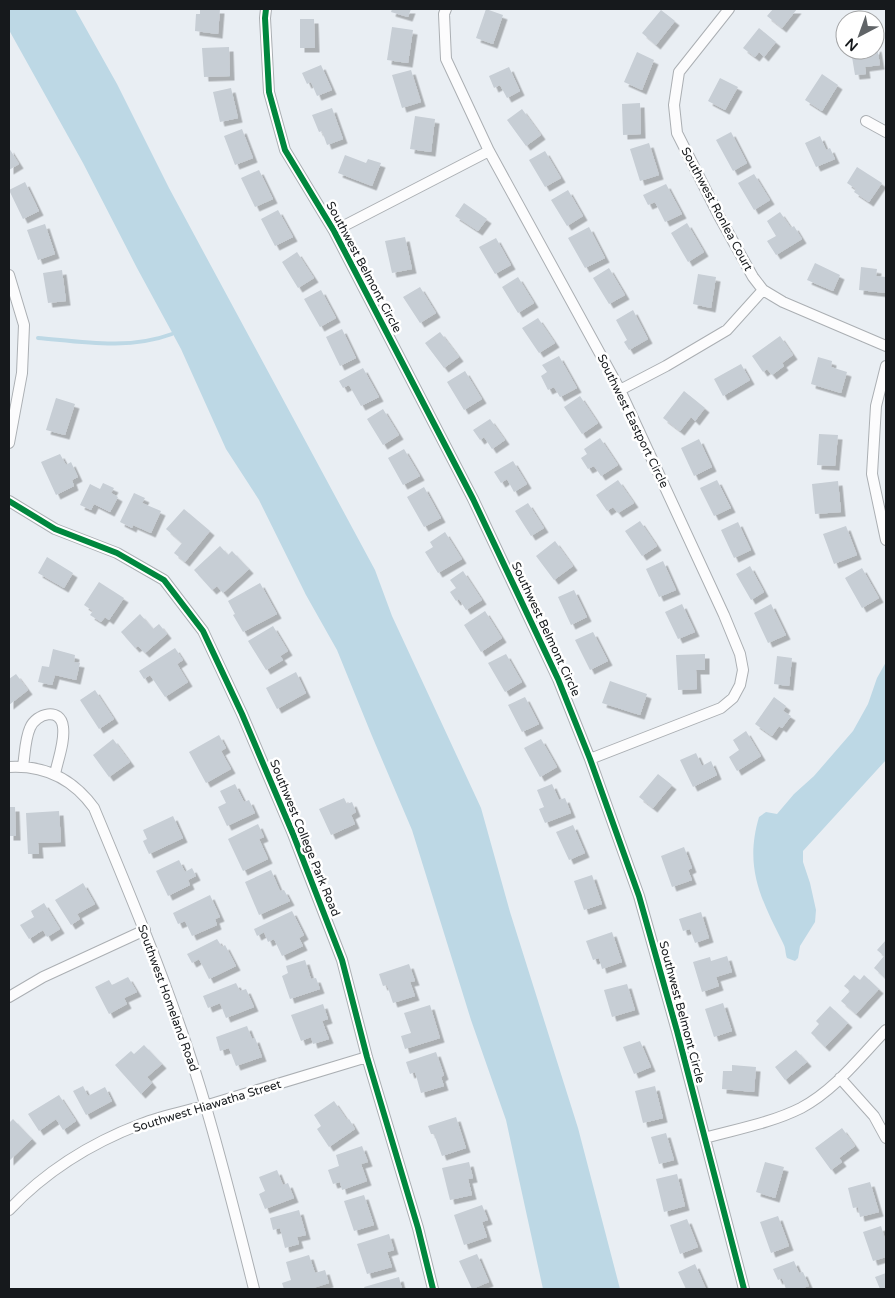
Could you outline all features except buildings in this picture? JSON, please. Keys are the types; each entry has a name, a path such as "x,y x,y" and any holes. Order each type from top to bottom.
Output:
{"street":[{"name":"Southwest Belmont Circle","path":"266,9 269,92 286,150 334,231 473,499 558,679 590,759 639,896 744,1289"},
{"name":"Southwest Eastport Circle","path":"446,9 444,14 446,59 489,151 620,390 724,614 740,654 743,670 740,685 733,698 721,708 590,759"},
{"name":"Southwest Ronlea Court","path":"729,9 678,72 674,105 678,133 719,216 753,277 763,290 783,302 886,346"},
{"path":"866,121 886,132"},
{"path":"334,231 489,151"},
{"path":"9,275 24,325 22,373 9,443"},
{"path":"620,390 666,366 727,330 763,290"},
{"path":"886,366 876,406 872,474 886,540"},
{"name":"Southwest College Park Road","path":"9,501 55,529 117,553 164,580 203,631 242,714 342,960 367,1057 418,1228 433,1289"},
{"path":"23,766 30,728 38,717 43,714 54,715 60,718 64,731 55,774"},
{"name":"Southwest Homeland Road","path":"9,767 38,768 55,774 68,781 85,795 94,808 145,930 199,1085 236,1215 254,1289"},
{"path":"9,997 43,977 145,930"},
{"path":"705,1138 778,1118 814,1100 840,1078 886,1030"},
{"name":"Southwest Hiawatha Street","path":"9,1210 24,1194 51,1173 94,1144 142,1123 367,1057"},
{"path":"840,1078 874,1116 886,1138"}],"water":[{"path":"9,9 75,9 117,84 169,188 375,570 392,616 481,808 510,912 578,1128 620,1289 543,1289 506,1120 471,1020 412,830 337,650 306,595 259,500 226,449 181,349 83,163 9,30"},
{"path":"886,662 886,760 803,851 803,862 816,910 815,922 800,946 798,958 795,961 787,958 784,945 757,883 753,852 759,817 766,812 777,814 794,794 814,776 853,731 868,704 877,678"}],"waterway":[{"path":"38,338 106,344 139,342 172,334"}],"cycle path":[{"path":"266,9 269,92 285,150 334,231 473,499 558,679 590,759 639,896 677,1031 744,1289"},
{"path":"9,501 55,529 117,553 164,580 203,631 242,714 293,834 342,960 367,1057 418,1228 433,1289"}]}
